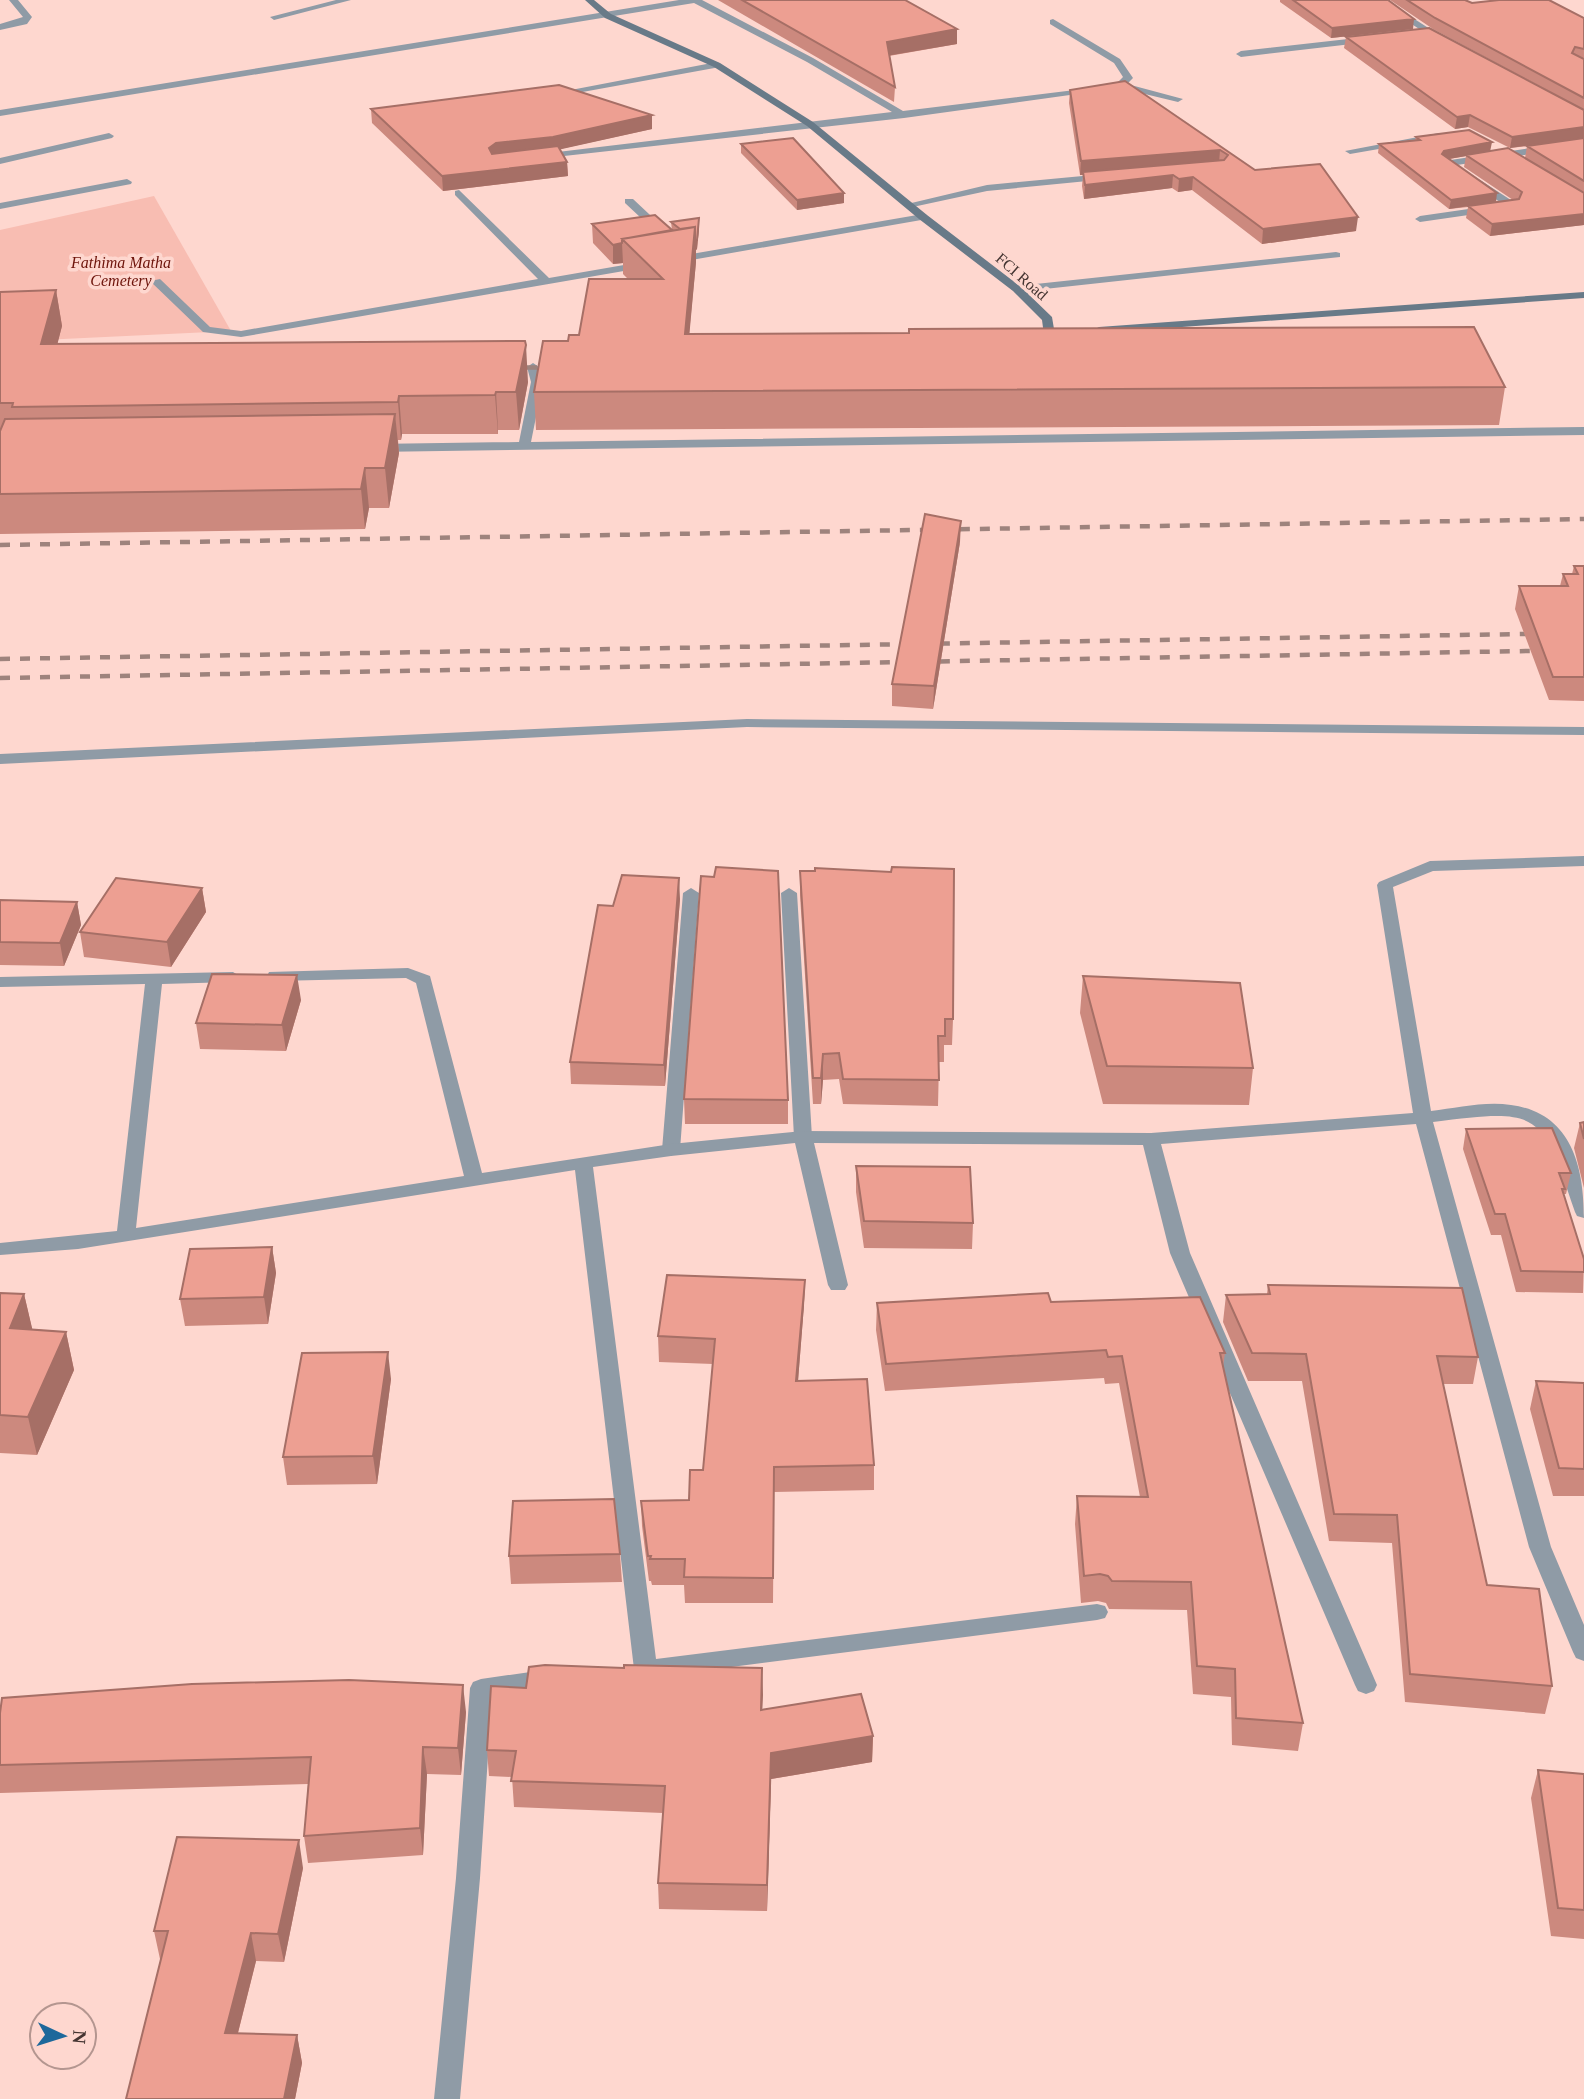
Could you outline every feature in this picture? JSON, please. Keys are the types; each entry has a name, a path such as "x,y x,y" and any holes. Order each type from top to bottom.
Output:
{"street":[{"path":"0,27 24,22 28,18 13,0"},
{"path":"274,17 347,0"},
{"name":"FCI Road","path":"589,0 608,16 717,65 810,124 923,217 1017,289 1048,319 1048,333 1076,331"},
{"path":"0,113 695,0 810,60 904,115"},
{"path":"1379,0 1452,46"},
{"path":"1053,22 1117,61 1128,78 1120,85"},
{"path":"1415,34 1429,33"},
{"path":"1241,54 1375,39"},
{"path":"548,95 717,65"},
{"path":"524,159 904,115 1120,85 1178,99"},
{"path":"1350,150 1454,134"},
{"path":"0,161 109,136"},
{"path":"1488,143 1520,161"},
{"path":"1420,219 1513,206 1448,163 1584,143"},
{"path":"908,205 987,188 1109,176"},
{"path":"0,206 127,181"},
{"path":"459,193 547,282"},
{"path":"629,201 669,238"},
{"path":"156,281 207,330 241,334 923,217"},
{"path":"679,248 690,257"},
{"path":"1017,289 1336,255"},
{"path":"1090,330 1584,295"},
{"path":"524,446 537,382 533,367"},
{"path":"363,448 1584,431"},
{"path":"0,759 747,723 1584,731"},
{"path":"1584,861 1430,866 1385,885 1423,1118 1540,1546 1584,1652"},
{"path":"789,893 803,1137 838,1285"},
{"path":"671,1150 691,894"},
{"path":"0,982 408,973 424,980 474,1180"},
{"path":"125,1235 154,979"},
{"path":"0,1249 78,1243 671,1150 803,1137 1151,1139 1509,1109 1529,1112 1552,1131 1584,1212"},
{"path":"1151,1139 1181,1253 1366,1685"},
{"path":"583,1163 646,1669"},
{"path":"621,1672 1097,1612"},
{"path":"447,2099 468,1878 481,1688 571,1676"}],"green space":[{"name":"Fathima Matha Cemetery","path":"154,196 231,331 0,342 0,230"}],"building":[{"path":"742,0 905,0 957,29 887,42 895,87"},
{"path":"1293,0 1388,0 1414,19 1332,28"},
{"path":"1407,0 1465,0 1472,3 1549,0 1584,18 1584,49 1575,47 1572,53 1584,59 1584,98 1435,18"},
{"path":"1429,28 1584,110 1584,127 1512,137 1470,115 1457,117 1346,37"},
{"path":"1125,81 1255,170 1320,164 1358,217 1263,229 1193,177 1179,179 1173,175 1085,185 1083,172 1224,160 1228,155 1220,150 1081,161 1070,90"},
{"path":"559,85 652,115 553,137 496,143 489,148 492,154 558,146 567,162 442,176 371,109"},
{"path":"1469,130 1492,142 1444,151 1442,154 1497,193 1451,200 1379,144 1420,140 1416,137"},
{"path":"793,138 844,193 797,200 741,144"},
{"path":"1584,138 1584,181 1527,146"},
{"path":"1508,148 1584,193 1584,214 1492,224 1468,206 1519,199 1522,192 1466,155"},
{"path":"655,215 672,230 622,239 622,243 613,245 592,224"},
{"path":"699,218 697,240 695,227 680,229 671,222"},
{"path":"695,227 685,334 909,333 909,329 1474,327 1505,387 534,392 543,341 568,341 569,335 579,335 589,279 663,279 622,239"},
{"path":"56,290 41,344 525,341 526,345 516,392 496,392 495,395 399,396 398,402 12,407 13,403 0,403 0,292"},
{"path":"395,414 385,468 365,468 361,489 0,494 0,431 5,419"},
{"path":"925,514 961,521 934,686 892,684"},
{"path":"1574,566 1584,566 1584,677 1553,677 1519,586 1568,586 1563,574 1578,574"},
{"path":"716,867 778,871 788,1100 684,1099 701,876 714,877"},
{"path":"892,867 954,869 953,1019 945,1019 945,1036 938,1036 939,1080 843,1079 839,1053 823,1054 821,1078 813,1078 800,871 815,871 815,868 891,872"},
{"path":"622,875 679,878 664,1065 570,1062 598,905 613,906"},
{"path":"116,878 202,888 167,942 80,932"},
{"path":"0,900 77,902 60,943 0,942"},
{"path":"212,974 297,975 282,1025 196,1023"},
{"path":"1083,976 1240,983 1253,1068 1107,1066"},
{"path":"1584,1122 1584,1139 1580,1123"},
{"path":"1552,1128 1571,1173 1559,1173 1584,1259 1584,1272 1521,1271 1505,1214 1495,1214 1466,1129"},
{"path":"856,1166 970,1167 973,1223 864,1221"},
{"path":"272,1247 264,1297 180,1299 190,1249"},
{"path":"667,1275 805,1280 796,1381 867,1379 874,1465 774,1467 773,1578 684,1577 685,1559 650,1559 651,1556 648,1556 641,1501 689,1500 690,1470 703,1470 715,1339 658,1336"},
{"path":"1268,1285 1462,1288 1478,1357 1437,1356 1487,1585 1539,1589 1552,1686 1410,1674 1397,1515 1334,1514 1306,1354 1252,1353 1226,1295 1270,1294"},
{"path":"0,1293 24,1294 10,1328 66,1332 28,1417 0,1415"},
{"path":"1048,1293 1051,1302 1200,1297 1225,1353 1220,1353 1303,1723 1236,1718 1235,1669 1197,1666 1191,1582 1112,1581 1108,1576 1100,1574 1084,1576 1077,1496 1148,1497 1122,1356 1108,1357 1106,1350 886,1364 877,1303"},
{"path":"388,1352 373,1456 283,1457 302,1353"},
{"path":"1536,1381 1584,1383 1584,1469 1559,1468"},
{"path":"614,1499 620,1554 509,1556 513,1501"},
{"path":"529,1667 762,1668 761,1710 861,1694 873,1736 771,1753 767,1885 658,1883 665,1786 511,1781 516,1751 487,1750 491,1686 526,1688"},
{"path":"349,1680 463,1685 458,1748 423,1747 420,1828 304,1836 311,1757 0,1765 2,1698 192,1684"},
{"path":"1538,1770 1584,1774 1584,1910 1558,1908"},
{"path":"177,1837 299,1840 278,1934 251,1933 225,2033 297,2035 284,2099 126,2099 168,1931 154,1931"}],"railway":[{"path":"507,368 556,367"},
{"path":"0,545 1584,519"},
{"path":"0,659 1584,633"},
{"path":"0,678 1584,650"}]}
